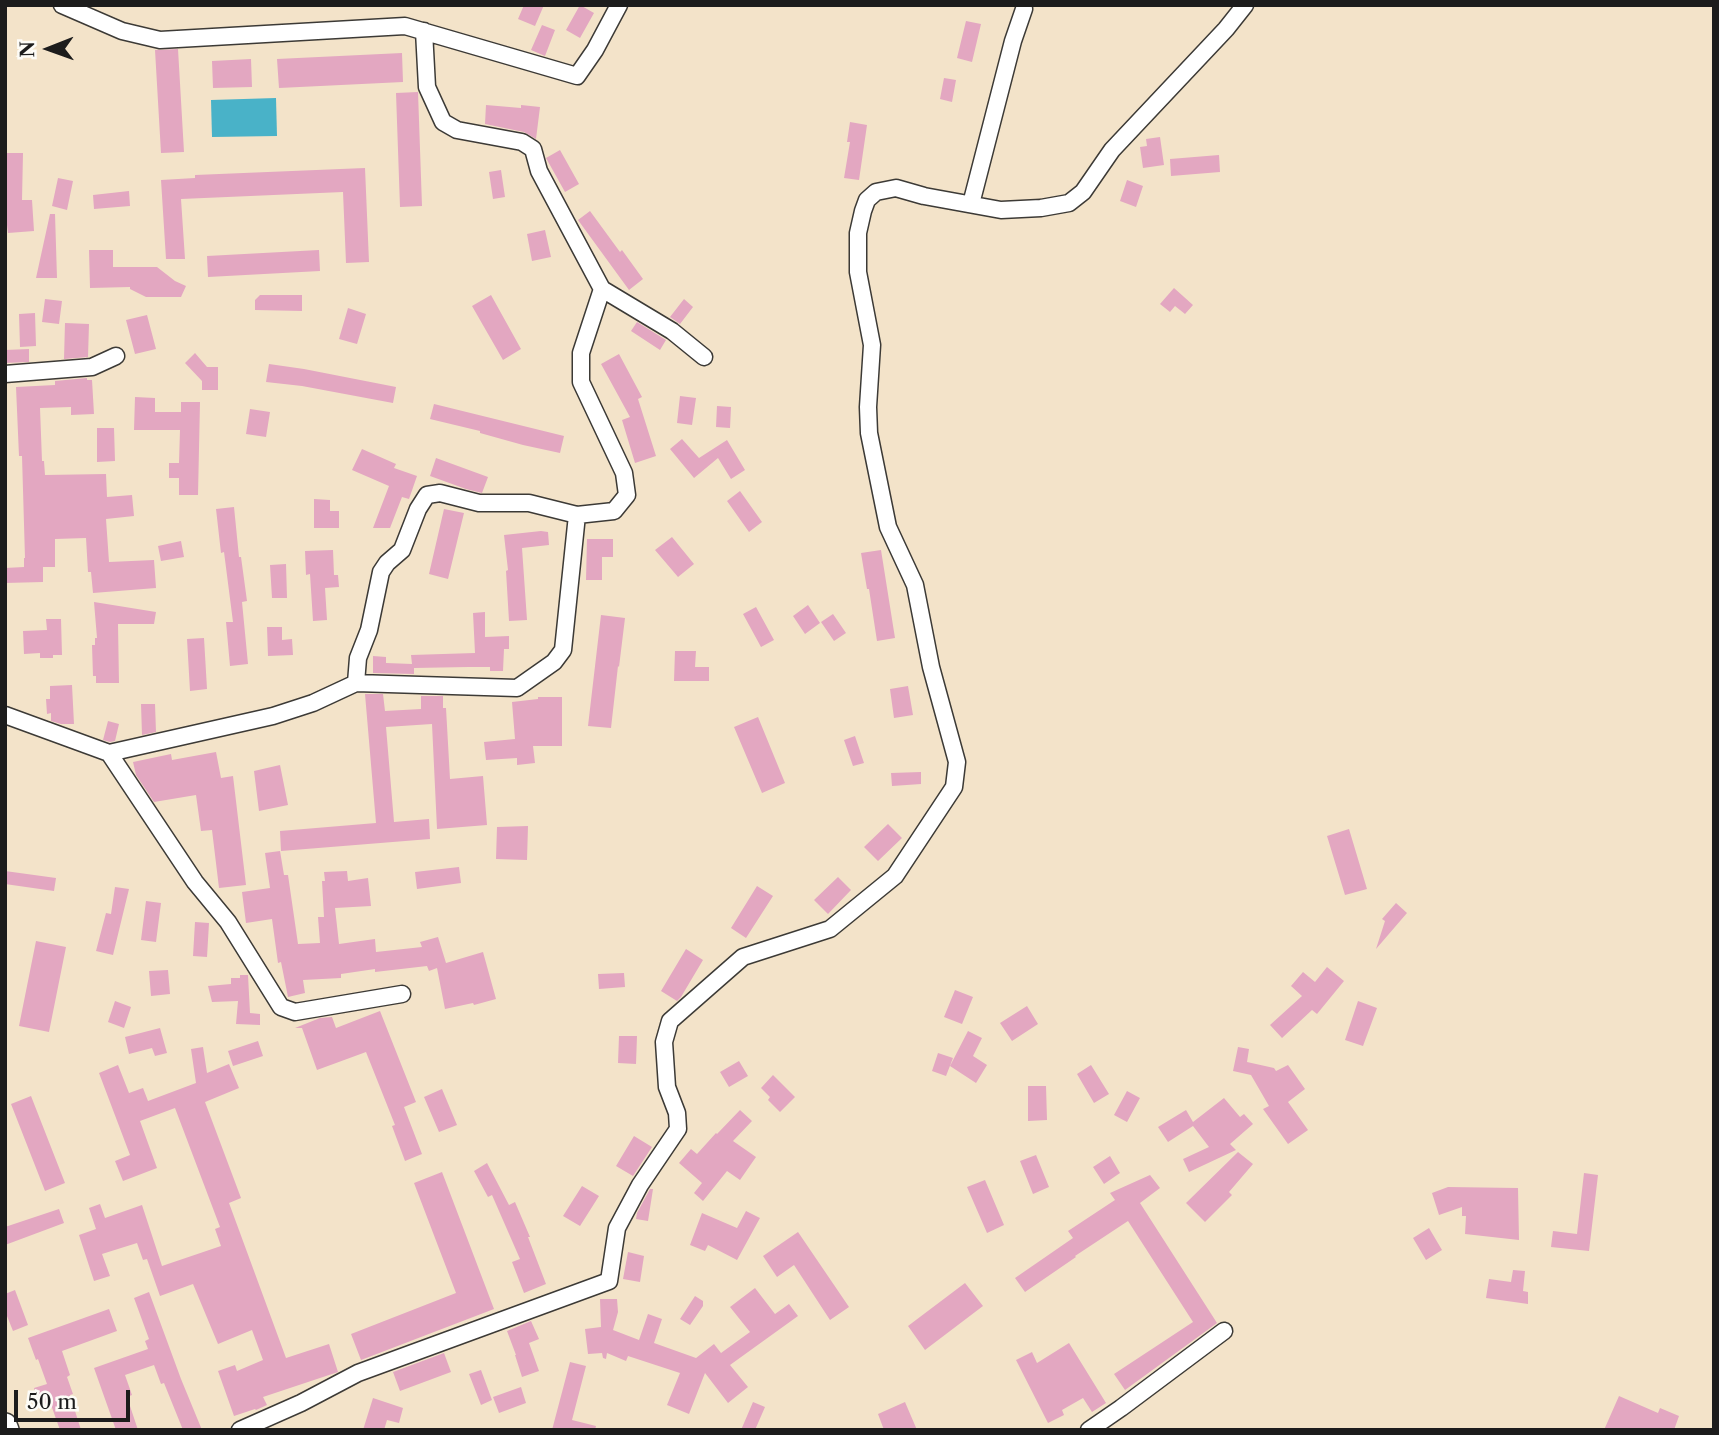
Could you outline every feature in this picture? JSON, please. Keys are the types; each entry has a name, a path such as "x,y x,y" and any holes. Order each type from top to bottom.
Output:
{"street":[{"path":"62,5 122,31 160,40 405,26 577,76 595,50 619,5"},
{"path":"240,1430 302,1403 358,1373 609,1281 617,1228 640,1185 678,1129 677,1113 667,1087 664,1042 670,1021 743,957 830,929 895,876 954,787 957,762 931,667 915,585 888,527 869,433 872,345 858,272 858,233 867,200 876,192 896,188 1001,210 1041,208 1069,203 1083,192 1112,150 1226,29 1245,5"},
{"path":"971,204 1013,41 1024,9"},
{"path":"424,31 427,87 443,122 457,130 522,142 533,149 538,171 602,289 672,331 704,357"},
{"path":"356,683 358,658 369,630 381,572 401,550 418,509 427,495 440,493 479,503 529,503 576,515 614,512 627,495 624,473 581,382 581,353 602,289"},
{"path":"5,374 92,367 116,356"},
{"path":"5,715 109,753 273,716 313,703 356,683 517,688 554,662 563,650 576,515"},
{"path":"109,753 195,882 228,922 281,1007 295,1012 402,994"},
{"path":"1089,1430 1224,1331"}],"water":[{"path":"276,98 277,136 212,137 211,100"}],"building":[{"path":"524,5 544,5 535,26 518,19"},
{"path":"580,5 594,13 580,38 566,30"},
{"path":"966,21 981,24 972,62 957,58"},
{"path":"542,25 555,30 545,56 531,50"},
{"path":"178,49 184,152 161,153 155,50"},
{"path":"402,53 403,82 279,88 277,59"},
{"path":"251,59 252,87 213,88 212,61"},
{"path":"944,78 956,80 952,102 940,99"},
{"path":"418,92 422,206 400,207 396,93"},
{"path":"486,105 540,107 536,139 524,132 485,124"},
{"path":"850,122 867,125 859,180 844,178 850,142 847,142"},
{"path":"1160,137 1164,165 1143,168 1140,147 1147,146 1146,139"},
{"path":"560,150 579,184 565,192 546,158"},
{"path":"5,153 23,153 22,200 32,200 34,231 8,233 5,225"},
{"path":"1219,155 1220,172 1171,176 1170,159"},
{"path":"365,168 369,262 346,263 343,192 181,199 185,259 166,259 161,180 195,178 195,175"},
{"path":"501,170 505,197 493,199 489,172"},
{"path":"58,178 73,181 67,210 52,206"},
{"path":"1127,180 1143,186 1136,207 1120,201"},
{"path":"129,191 130,206 94,209 93,195"},
{"path":"590,211 643,279 629,290 578,220"},
{"path":"50,214 55,214 57,278 36,278"},
{"path":"545,230 551,257 532,261 527,234"},
{"path":"89,250 113,250 113,267 157,267 186,286 181,297 146,297 130,287 90,288"},
{"path":"319,250 320,271 208,277 207,256"},
{"path":"1174,288 1193,305 1185,314 1175,306 1170,312 1160,304"},
{"path":"260,295 302,295 302,311 255,310 255,300"},
{"path":"491,295 521,349 503,360 472,306"},
{"path":"45,299 62,301 59,324 42,322"},
{"path":"684,299 693,307 680,324 670,317"},
{"path":"348,308 366,314 357,344 339,339"},
{"path":"35,313 36,346 20,347 19,314"},
{"path":"147,315 156,349 135,354 126,320"},
{"path":"637,322 666,340 660,350 631,331"},
{"path":"65,323 89,324 88,357 64,359"},
{"path":"29,349 29,362 5,363 5,350"},
{"path":"195,353 207,367 218,367 218,390 202,390 202,381 185,363"},
{"path":"619,354 642,397 638,399 656,456 635,463 622,420 630,417 601,364"},
{"path":"269,364 396,387 393,403 266,382"},
{"path":"87,378 92,380 94,414 71,415 71,407 40,408 45,475 106,474 107,497 132,495 134,516 106,519 109,562 154,560 156,588 93,593 91,572 88,572 86,538 55,539 55,567 43,567 43,582 5,583 5,568 24,567 25,558 22,456 19,456 16,387 55,385 55,381"},
{"path":"680,396 696,398 692,425 677,423"},
{"path":"135,397 155,398 155,412 181,412 181,402 200,402 198,495 179,495 179,478 169,478 169,463 179,463 180,430 134,430"},
{"path":"434,404 564,436 560,453 430,419"},
{"path":"717,406 731,407 730,428 716,427"},
{"path":"250,409 270,412 266,437 246,434"},
{"path":"97,428 114,428 115,461 97,462"},
{"path":"682,439 699,458 727,440 745,470 731,479 718,458 694,478 670,449"},
{"path":"362,449 396,464 394,468 417,476 409,499 402,497 390,528 373,528 389,486 352,470"},
{"path":"436,458 488,477 482,493 430,476"},
{"path":"740,491 762,522 749,532 727,501"},
{"path":"314,499 330,500 330,511 339,511 339,528 314,528"},
{"path":"234,507 247,601 242,602 248,664 230,666 226,622 233,622 216,509"},
{"path":"444,509 464,513 448,579 429,574"},
{"path":"548,532 549,545 522,548 527,620 509,621 504,535"},
{"path":"672,537 694,564 678,577 655,550"},
{"path":"587,539 613,539 613,557 602,557 602,580 586,580"},
{"path":"181,541 184,557 161,561 158,546"},
{"path":"333,550 334,575 338,575 339,587 325,588 327,620 313,621 310,574 306,575 305,551"},
{"path":"881,550 895,638 877,641 861,553"},
{"path":"286,564 287,598 272,598 270,565"},
{"path":"94,602 156,612 154,624 118,624 119,683 96,683 96,676 93,676 92,645 95,645 97,638"},
{"path":"808,605 820,623 805,634 793,616"},
{"path":"756,607 774,640 761,647 743,614"},
{"path":"485,612 485,637 509,636 509,649 504,649 503,671 490,671 490,667 468,667 414,668 414,674 373,673 373,656 386,657 386,663 412,664 411,655 475,653 473,613"},
{"path":"833,614 846,633 834,641 821,622"},
{"path":"601,615 625,618 611,728 588,726"},
{"path":"46,619 61,619 62,655 40,658 40,653 24,654 23,631 47,630"},
{"path":"267,627 282,627 282,640 292,639 293,655 268,656"},
{"path":"204,638 207,689 190,691 187,639"},
{"path":"675,651 696,651 695,667 709,667 709,681 674,681"},
{"path":"72,685 74,724 51,721 51,713 47,714 46,699 50,699 50,686"},
{"path":"908,686 913,715 894,718 890,689"},
{"path":"365,694 383,694 385,711 421,709 421,696 443,696 450,779 483,776 487,825 437,829 432,724 386,727 394,822 429,819 430,839 281,851 280,831 376,823"},
{"path":"538,697 562,697 562,746 533,746 535,763 517,765 517,758 486,760 484,742 515,739 512,702"},
{"path":"141,704 155,704 156,732 142,735"},
{"path":"758,717 785,783 762,793 734,727"},
{"path":"108,721 119,724 115,741 103,740"},
{"path":"855,736 864,763 853,766 844,740"},
{"path":"216,752 221,778 233,776 246,885 219,888 212,830 201,831 196,795 154,802 136,775 133,762 171,754 172,760"},
{"path":"280,765 288,805 259,811 254,771"},
{"path":"921,772 921,784 892,786 891,773"},
{"path":"888,824 902,838 878,861 864,847"},
{"path":"528,826 527,860 496,859 497,827"},
{"path":"1349,829 1367,889 1345,895 1327,836"},
{"path":"280,851 284,875 288,875 298,944 320,943 318,917 324,917 324,872 347,871 348,881 368,878 371,906 335,908 339,944 375,939 376,952 422,947 420,942 438,937 446,963 483,952 496,999 445,1009 437,968 429,971 427,966 375,972 375,969 341,974 341,978 303,980 305,993 288,997 281,962 278,963 272,919 246,923 242,892 270,888 265,853"},
{"path":"459,867 461,883 417,889 415,872"},
{"path":"5,871 56,878 54,891 5,884"},
{"path":"838,877 851,890 828,914 814,900"},
{"path":"757,886 773,896 746,938 731,928"},
{"path":"115,887 129,889 113,955 96,951 106,913 111,914"},
{"path":"146,901 161,903 156,942 141,940"},
{"path":"1396,903 1407,913 1376,949 1385,921 1382,919"},
{"path":"195,922 209,923 207,957 193,956"},
{"path":"36,941 66,947 49,1032 19,1026"},
{"path":"686,949 703,960 677,1001 661,991"},
{"path":"1327,967 1344,981 1317,1014 1312,1010 1282,1038 1270,1025 1302,996 1291,986 1303,972 1315,982"},
{"path":"168,970 170,994 151,996 149,971"},
{"path":"624,973 625,987 599,989 598,974"},
{"path":"240,975 248,975 250,1013 260,1014 260,1025 236,1024 238,1001 212,1002 208,986 231,984 231,978 240,978"},
{"path":"955,990 973,997 962,1024 944,1017"},
{"path":"115,1001 131,1007 124,1028 108,1022"},
{"path":"1358,1001 1377,1008 1363,1046 1345,1040"},
{"path":"1027,1006 1038,1024 1012,1041 1000,1023"},
{"path":"380,1011 416,1102 404,1107 422,1154 405,1161 392,1126 395,1125 366,1052 317,1070 302,1028 295,1028 320,1018 332,1017 336,1028"},
{"path":"160,1028 167,1053 155,1056 152,1048 129,1054 125,1037"},
{"path":"968,1031 982,1038 973,1056 987,1065 976,1083 950,1066"},
{"path":"619,1036 637,1036 636,1064 618,1063"},
{"path":"258,1041 263,1056 233,1066 228,1051"},
{"path":"203,1047 207,1073 229,1064 239,1088 205,1102 241,1198 229,1203 286,1358 329,1344 338,1372 263,1397 267,1405 234,1416 218,1371 235,1365 237,1371 263,1360 252,1330 218,1344 193,1284 160,1296 147,1259 143,1260 137,1243 102,1254 110,1276 94,1281 79,1235 96,1229 89,1208 100,1204 105,1218 142,1205 162,1266 221,1246 215,1229 220,1227 175,1108 140,1121 157,1168 123,1181 115,1161 130,1155 99,1073 118,1065 129,1093 143,1088 148,1101 196,1083 191,1049"},
{"path":"1238,1047 1249,1049 1247,1062 1274,1068 1276,1071 1288,1065 1305,1089 1288,1102 1308,1130 1288,1144 1263,1109 1269,1106 1251,1075 1233,1071"},
{"path":"938,1053 953,1058 946,1076 932,1071"},
{"path":"739,1061 748,1076 729,1087 720,1072"},
{"path":"1091,1065 1109,1094 1094,1103 1077,1074"},
{"path":"773,1075 795,1097 780,1112 761,1088"},
{"path":"1028,1086 1046,1086 1047,1120 1028,1121"},
{"path":"442,1089 457,1125 439,1132 424,1097"},
{"path":"1127,1091 1140,1098 1127,1122 1114,1115"},
{"path":"31,1096 65,1183 45,1191 11,1104"},
{"path":"1224,1098 1240,1117 1244,1114 1253,1124 1230,1144 1236,1150 1189,1172 1183,1159 1209,1147 1193,1126 1168,1142 1158,1127 1186,1110 1193,1122"},
{"path":"740,1110 752,1121 733,1141 756,1157 740,1180 727,1171 703,1201 694,1193 702,1183 679,1163 691,1149 697,1154"},
{"path":"634,1136 652,1147 633,1176 616,1166"},
{"path":"1238,1152 1253,1164 1229,1192 1232,1195 1205,1222 1186,1203"},
{"path":"1036,1155 1049,1187 1033,1194 1020,1161"},
{"path":"1110,1156 1120,1173 1104,1184 1093,1167"},
{"path":"487,1163 509,1205 515,1202 546,1284 524,1293 512,1262 520,1259 492,1195 488,1197 474,1171"},
{"path":"442,1172 494,1309 361,1360 351,1334 456,1293 414,1183"},
{"path":"1584,1173 1598,1175 1589,1251 1551,1247 1553,1231 1577,1234"},
{"path":"1150,1175 1160,1188 1140,1203 1217,1323 1125,1390 1114,1374 1193,1322 1128,1221 1025,1292 1015,1278 1073,1238 1068,1231 1115,1200 1110,1193"},
{"path":"985,1180 1004,1225 987,1233 967,1187"},
{"path":"582,1186 599,1196 580,1226 563,1216"},
{"path":"1448,1187 1518,1188 1519,1240 1465,1234 1466,1216 1462,1216 1462,1207 1439,1215 1432,1193"},
{"path":"650,1189 653,1189 648,1221 636,1219 637,1213"},
{"path":"59,1209 64,1223 5,1245 5,1227"},
{"path":"746,1211 760,1218 737,1260 708,1245 705,1251 690,1245 702,1213 737,1228"},
{"path":"1429,1228 1442,1250 1426,1260 1413,1238"},
{"path":"798,1232 849,1307 830,1320 794,1265 777,1277 763,1256"},
{"path":"628,1252 644,1256 640,1282 623,1279"},
{"path":"1513,1270 1525,1271 1523,1291 1528,1292 1528,1304 1486,1298 1489,1279 1511,1282"},
{"path":"965,1283 983,1306 925,1350 908,1326"},
{"path":"755,1288 775,1314 789,1304 798,1316 730,1365 748,1387 728,1403 705,1373 689,1414 667,1405 680,1373 628,1356 626,1361 607,1353 606,1359 602,1353 588,1354 585,1329 601,1327 600,1299 617,1299 618,1312 613,1330 639,1340 648,1314 662,1319 654,1343 696,1358 714,1344 721,1353 750,1332 730,1307"},
{"path":"15,1290 28,1325 13,1331 5,1311 5,1294"},
{"path":"149,1292 202,1430 183,1430 154,1365 125,1375 132,1395 127,1397 138,1430 116,1430 94,1368 148,1349 145,1341 149,1339 134,1298"},
{"path":"695,1296 703,1301 703,1306 690,1325 680,1319"},
{"path":"109,1309 117,1331 62,1351 70,1375 67,1377 73,1394 70,1395 81,1430 60,1430 50,1402 40,1406 34,1388 47,1384 28,1338"},
{"path":"531,1321 539,1339 529,1343 539,1371 522,1377 507,1331"},
{"path":"1069,1343 1106,1403 1092,1412 1083,1398 1062,1410 1064,1415 1048,1423 1016,1360 1032,1352 1037,1363"},
{"path":"444,1353 451,1372 400,1391 393,1372"},
{"path":"570,1362 586,1366 572,1420 596,1426 595,1430 552,1430"},
{"path":"481,1370 492,1400 481,1405 469,1374"},
{"path":"521,1387 526,1403 499,1413 493,1397"},
{"path":"1619,1396 1658,1413 1660,1408 1679,1416 1674,1430 1604,1430"},
{"path":"373,1398 403,1408 399,1423 387,1420 384,1430 363,1430"},
{"path":"753,1402 765,1407 755,1430 741,1430"},
{"path":"905,1402 917,1430 884,1430 878,1414"}]}
